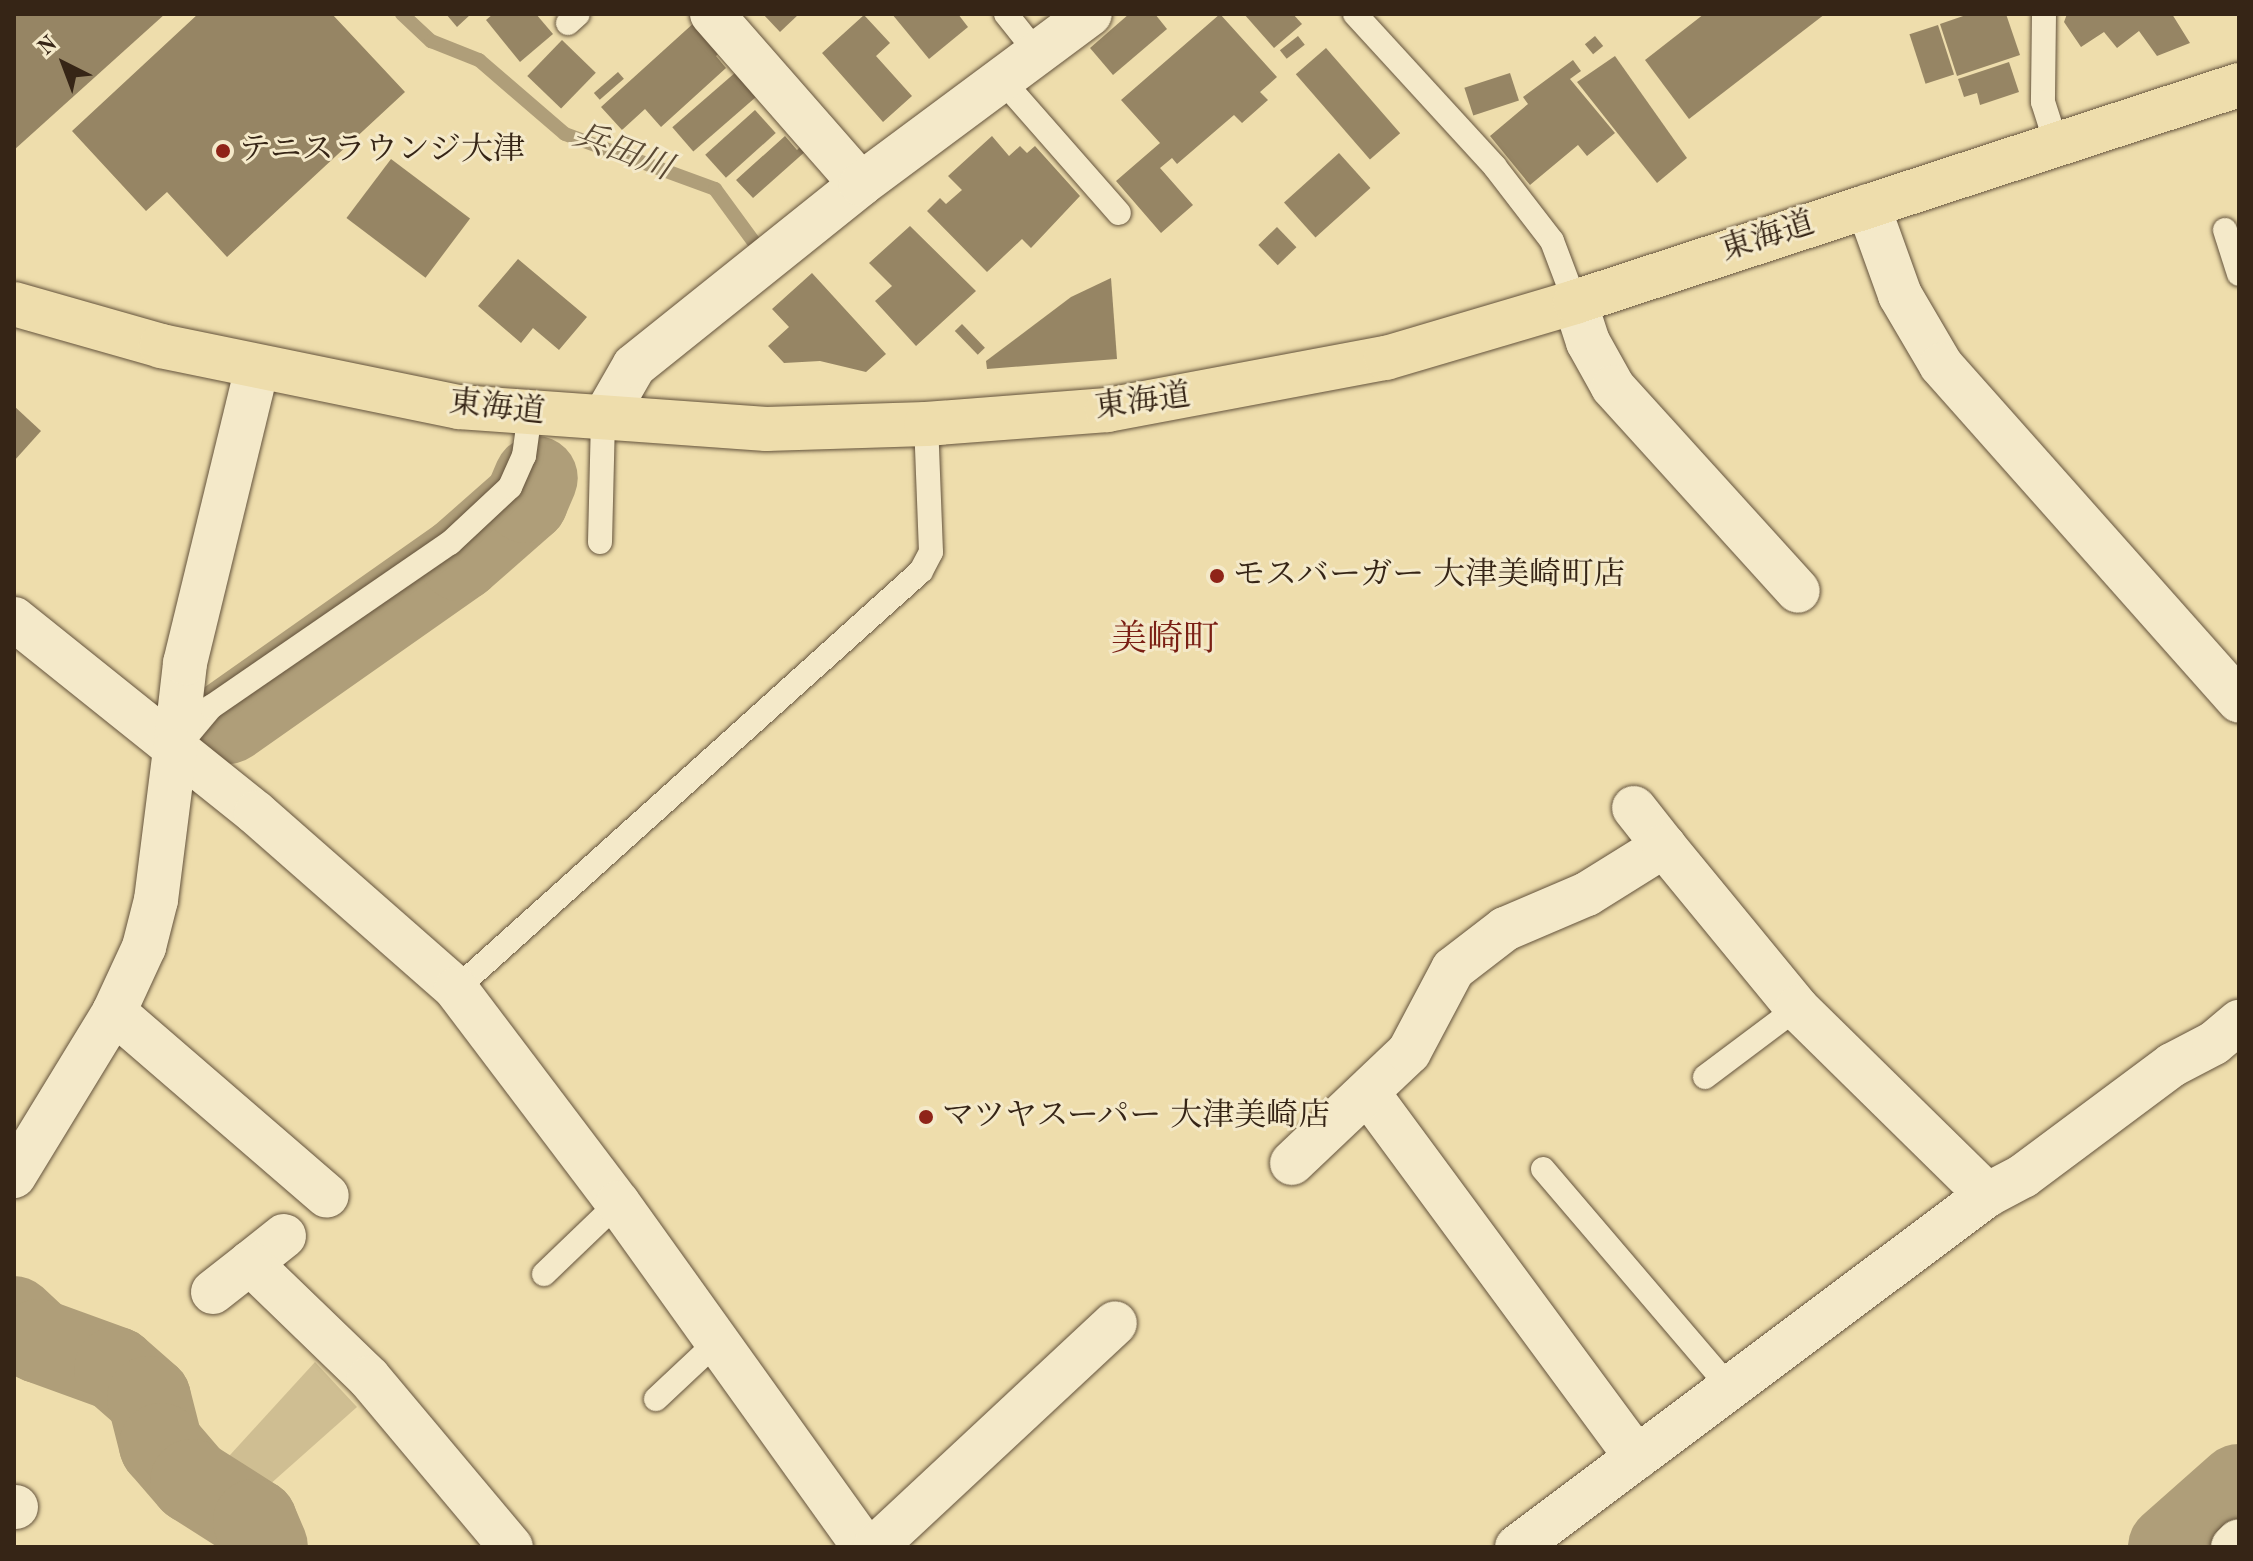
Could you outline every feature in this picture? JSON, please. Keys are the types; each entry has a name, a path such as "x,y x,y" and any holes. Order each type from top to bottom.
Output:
{"highway":[{"name":"東海道","path":"14,304 131,339 257,368 459,407 603,420 766,429 926,424 1107,410 1206,395 1386,358 1575,302 2239,85"}],"street":[{"path":"712,14 861,184"},
{"path":"603,420 634,366 861,184 1090,14"},
{"path":"1868,206 1900,295 1941,365 2239,701"},
{"path":"1575,302 1588,342 1613,387 1798,591"},
{"path":"14,1176 114,1012 144,947 156,900 185,663 257,368"},
{"path":"14,619 256,813 456,989 618,1203 864,1547"},
{"path":"1634,808 1797,1008 1987,1195"},
{"path":"1292,1163 1409,1052 1453,969 1505,929 1587,894 1664,846"},
{"path":"114,1012 327,1196"},
{"path":"1517,1547 1987,1195 2023,1176 2172,1065 2214,1043 2239,1022"},
{"path":"1368,1093 1637,1458"},
{"path":"213,1292 284,1236"},
{"path":"250,1263 369,1378 511,1547"},
{"path":"875,1547 1115,1323"},
{"path":"2233,1547 2239,1541"}],"lane":[{"path":"1006,14 1037,53"},
{"path":"1355,14 1514,192 1552,241 1575,302"},
{"path":"2044,14 2043,102 2057,146"},
{"path":"1002,80 1119,213"},
{"path":"2225,230 2239,274"},
{"path":"175,750 211,707 450,543 510,487 524,456 530,413"},
{"path":"600,542 603,420"},
{"path":"456,989 921,571 931,552 926,424"},
{"path":"1705,1077 1797,1008"},
{"path":"1543,1169 1731,1389"},
{"path":"544,1274 618,1203"},
{"path":"656,1399 717,1342"}],"shaded area":[{"path":"315,1362 357,1407 268,1486 220,1466"}],"building":[{"path":"14,14 165,14 14,150"},
{"path":"198,14 332,14 405,92 227,257 167,192 146,211 72,131"},
{"path":"446,14 471,14 457,27"},
{"path":"493,14 536,14 553,34 520,62 486,20"},
{"path":"763,14 799,14 780,32"},
{"path":"892,14 958,14 968,27 929,59"},
{"path":"1129,14 1155,14 1167,29 1113,75 1090,48"},
{"path":"1220,14 1277,77 1260,92 1268,100 1242,123 1234,115 1177,164 1172,158 1160,168 1193,205 1161,233 1116,181 1160,143 1121,100"},
{"path":"1244,14 1293,14 1302,24 1274,48"},
{"path":"1704,14 1825,14 1689,119 1645,60"},
{"path":"1969,14 2006,14 2020,55 1957,76 1940,24"},
{"path":"2067,14 2172,14 2190,43 2157,56 2139,31 2117,48 2104,32 2081,47 2064,22"},
{"path":"864,15 890,43 876,56 912,96 883,122 822,53"},
{"path":"696,21 722,50 716,56 726,68 661,127 645,109 622,130 601,107"},
{"path":"1938,25 1954,74 1926,84 1909,34"},
{"path":"1298,36 1305,45 1287,59 1280,50"},
{"path":"1595,36 1603,46 1593,54 1585,44"},
{"path":"562,40 596,73 561,109 527,76"},
{"path":"1326,48 1400,133 1370,160 1296,74"},
{"path":"1615,56 1687,158 1657,183 1577,82"},
{"path":"1573,60 1581,71 1570,79 1615,133 1587,156 1578,145 1530,185 1490,136 1528,104 1523,97"},
{"path":"2009,62 2019,92 1980,105 1977,93 1964,97 1958,79"},
{"path":"744,65 765,89 693,151 672,127"},
{"path":"618,72 624,79 600,100 594,93"},
{"path":"1510,73 1519,101 1473,115 1464,88"},
{"path":"755,110 776,133 726,178 705,155"},
{"path":"785,136 797,150 802,145 807,150 753,198 736,180"},
{"path":"992,136 1009,156 1020,146 1027,153 1035,146 1080,196 1031,248 1022,239 987,272 927,211 940,198 946,204 962,190 948,176"},
{"path":"1339,153 1370,188 1315,237 1284,203"},
{"path":"391,159 470,219 426,278 346,218"},
{"path":"910,226 976,291 916,346 875,301 892,286 869,263"},
{"path":"1277,227 1296,247 1278,265 1258,245"},
{"path":"518,259 587,317 559,350 533,328 521,343 478,306"},
{"path":"812,273 886,354 866,372 820,361 784,363 768,346 789,327 772,309"},
{"path":"1111,278 1117,359 987,369 986,361 1071,297"},
{"path":"962,324 985,348 978,355 955,331"},
{"path":"14,406 41,431 14,461"}],"waterway":[{"name":"兵田川","path":"402,14 431,41 479,60 565,134 715,189 756,245"},
{"name":"兵田川","path":"228,722 460,559 526,501 536,478"},
{"name":"兵田川","path":"14,1318 39,1341 116,1369 149,1398 161,1445 192,1481 255,1521 266,1547"},
{"path":"2170,1547 2239,1486"}],"place":[{"name":"テニスラウンジ大津","path":"223,151"},
{"name":"モスバーガー 大津美崎町店","path":"1217,576"},
{"name":"マツヤスーパー 大津美崎店","path":"926,1117"}],"district":[{"name":"美崎町","path":"1165,642"}]}
